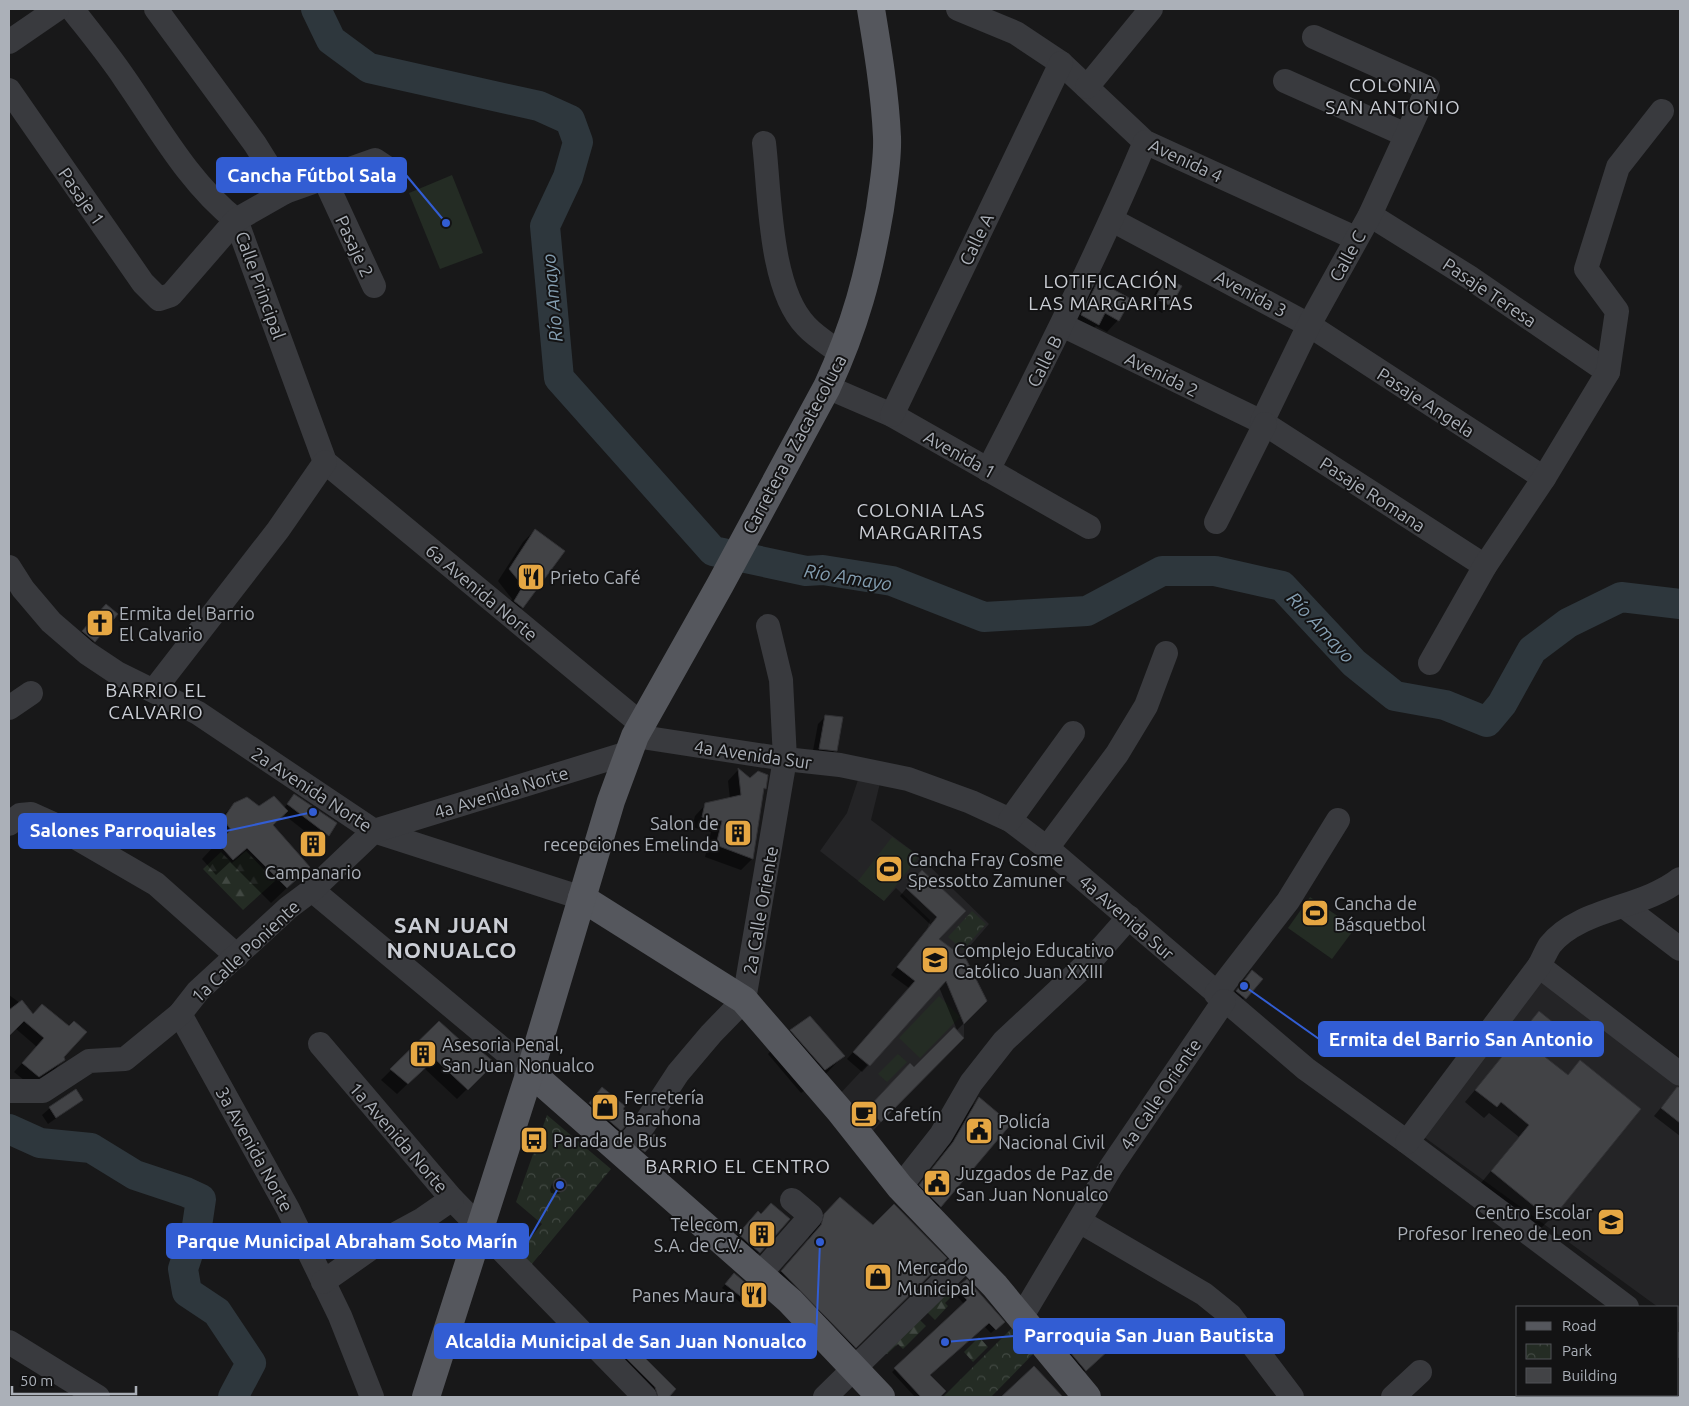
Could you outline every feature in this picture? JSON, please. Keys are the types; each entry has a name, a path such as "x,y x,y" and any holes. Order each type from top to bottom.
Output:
{"main road":[{"name":"Carretera a Zacatecoluca","path":"426,1397 530,1072 611,800 634,737 720,585 827,387 842,354 868,274 885,167 887,138 880,61 871,9"},
{"path":"582,898 744,1000 832,1102 900,1187 1022,1316 1088,1397"},
{"path":"530,1072 790,1301 852,1369 881,1397"}],"street":[{"path":"9,42 57,9"},
{"name":"Calle Principal","path":"72,9 125,78 176,153 217,205 236,220 324,462"},
{"path":"156,9 255,144 285,192"},
{"name":"Avenida 4","path":"958,9 1016,33 1061,63 1145,142 1355,238"},
{"path":"1087,87 1151,9"},
{"name":"Calle C","path":"1216,522 1309,326 1355,238 1370,215 1428,88 1314,37"},
{"name":"Calle A","path":"892,415 1061,63"},
{"path":"1285,81 1406,135"},
{"name":"Pasaje 1","path":"9,90 143,283 159,298 171,295 236,220"},
{"path":"1430,663 1485,566 1544,478 1608,372 1617,311 1586,269 1618,166 1662,111"},
{"name":"Calle B","path":"988,470 1062,326 1112,220 1145,142"},
{"path":"764,143 771,215 781,279 791,304 805,326 842,354"},
{"path":"236,220 285,192 375,160 387,168"},
{"name":"Pasaje 2","path":"324,178 374,286"},
{"name":"Pasaje Teresa","path":"1370,215 1469,277 1608,372"},
{"name":"Avenida 3","path":"1112,220 1309,326"},
{"name":"Avenida 2","path":"1062,326 1264,423"},
{"name":"Pasaje Angela","path":"1309,326 1544,478"},
{"name":"Avenida 1","path":"827,387 892,415 1089,527"},
{"name":"Pasaje Romana","path":"1264,423 1485,566"},
{"path":"154,690 278,530 324,462"},
{"name":"6a Avenida Norte","path":"324,462 634,737"},
{"name":"2a Avenida Norte","path":"9,567 23,590 51,622 86,653 117,673 154,690 198,714 374,831 582,898"},
{"name":"2a Calle Oriente","path":"744,1000 785,759 781,680 768,626"},
{"path":"1047,848 1117,754 1146,706 1166,653"},
{"path":"9,708 31,693"},
{"path":"1010,820 1073,734"},
{"name":"4a Avenida Sur","path":"634,737 840,765 908,779 971,802 1010,820 1047,848 1306,1069 1407,1142 1625,1306"},
{"name":"4a Avenida Norte","path":"374,831 634,737"},
{"path":"9,824 20,816 31,814 51,823 156,884 237,956"},
{"name":"4a Calle Oriente","path":"1022,1316 1111,1166 1220,997 1288,901 1338,820"},
{"name":"1a Calle Poniente","path":"9,1091 43,1091 88,1061 125,1059 180,1014 198,991 288,908 312,890 374,831"},
{"path":"1407,1142 1539,966 1550,945 1580,921 1625,907 1668,888 1680,879"},
{"path":"312,890 530,1072"},
{"path":"1625,907 1680,949"},
{"path":"900,1187 941,1135 971,1084 1004,1041 1093,958 1128,917"},
{"path":"1539,966 1680,1074"},
{"path":"621,1152 644,1125 678,1073 711,1034 744,1000"},
{"name":"3a Avenida Norte","path":"180,1014 288,1209 340,1316 372,1397"},
{"name":"1a Avenida Norte","path":"320,1044 452,1199 645,1397"},
{"path":"323,1282 377,1244 423,1219 452,1199"},
{"path":"760,1274 811,1216 792,1200"},
{"path":"1079,1221 1204,1294 1230,1315 1292,1397"},
{"path":"825,1397 968,1257"},
{"path":"9,1342 98,1397"},
{"path":"1393,1397 1420,1372"}],"shaded area":[{"name":"Complejo Educativo Católico Juan XXIII","path":"859,777 880,783 871,820 919,856 989,924 963,954 987,1001 964,1024 964,1038 901,1100 872,1132 837,1097 867,1065 853,1052 914,981 897,967 927,930 930,920 896,888 884,901 820,851 847,813"},
{"name":"Centro Escolar Profesor Ireneo de Leon","path":"1540,979 1680,1088 1680,1323 1679,1306 1657,1306 1424,1137"}],"green space":[{"path":"452,175 483,253 440,269 409,193"},
{"name":"Cancha Fray Cosme Spessotto Zamuner","path":"892,837 919,856 884,901 858,881"},
{"path":"246,851 275,881 243,910 203,869 221,852 232,863"},
{"name":"Cancha de Básquetbol","path":"1310,897 1355,928 1332,959 1288,928"},
{"path":"972,911 986,924 963,950 948,937"},
{"path":"939,996 960,1017 920,1058 899,1038"},
{"path":"898,1054 907,1062 887,1082 878,1074"},
{"path":"547,1115 611,1169 531,1265 517,1254 542,1224 516,1202"},
{"path":"948,1285 956,1292 945,1303 948,1306 935,1320 924,1309"},
{"path":"916,1316 926,1326 903,1349 898,1344 887,1354 882,1350"},
{"path":"1014,1326 1036,1351 991,1397 943,1397"},
{"path":"979,1337 988,1347 973,1362 964,1352"}],"building":[{"path":"1166,278 1182,286 1171,306 1155,298"},
{"path":"1098,281 1131,299 1119,321 1105,313 1099,325 1081,315"},
{"name":"Prieto Café","path":"535,529 565,551 523,608 514,601 523,586 509,569"},
{"name":"Ermita del Barrio El Calvario","path":"106,604 118,614 95,642 82,631"},
{"path":"825,715 843,717 837,751 819,749"},
{"name":"Salon de recepciones Emelinda","path":"738,768 750,778 758,771 768,775 766,789 764,788 753,859 716,845 722,821 702,817 705,803 741,795"},
{"path":"294,794 337,823 329,836 287,804"},
{"path":"274,796 288,811 273,825 310,867 287,888 247,848 233,860 217,842 231,830 223,819 234,803 247,797 259,806"},
{"path":"922,870 966,911 939,939 966,959 987,1001 964,1024 946,981 870,1066 853,1052 915,981 897,967 937,917 906,888"},
{"path":"1252,970 1263,979 1246,999 1236,991"},
{"path":"22,1000 33,1014 42,1004 69,1026 74,1021 87,1032 64,1057 65,1060 39,1077 22,1063 44,1038 24,1021 9,1036 9,1010"},
{"path":"1539,1011 1560,1028 1540,1053 1568,1075 1580,1060 1641,1109 1551,1220 1491,1171 1529,1125 1501,1102 1497,1107 1475,1090"},
{"path":"810,1016 845,1056 825,1070 790,1030"},
{"path":"439,1021 472,1051 476,1047 495,1063 468,1090 435,1059 408,1084 390,1069"},
{"path":"954,1027 964,1038 881,1122 867,1109 910,1063 914,1067"},
{"name":"Ferretería Barahona","path":"602,1087 625,1106 623,1109 633,1117 621,1131 589,1103"},
{"path":"1677,1087 1680,1087 1680,1123 1661,1108"},
{"path":"76,1089 83,1100 56,1118 49,1107"},
{"path":"979,1097 1011,1124 941,1207 919,1185 953,1142"},
{"path":"654,1134 658,1137 645,1152 641,1149"},
{"path":"557,1178 563,1178 567,1185 563,1192 557,1192 553,1188 553,1182"},
{"name":"Mercado Municipal","path":"840,1197 873,1225 894,1204 947,1258 856,1348 781,1271 821,1225 824,1214"},
{"name":"Telecom, S.A. de C.V.","path":"771,1203 790,1219 760,1253 738,1234 758,1211 761,1214"},
{"path":"734,1273 762,1297 754,1307 725,1284"},
{"path":"967,1279 1005,1322 996,1330 989,1323 930,1375 946,1391 940,1397 921,1397 894,1368 967,1300 956,1288"},
{"path":"1084,1325 1100,1338 1109,1329 1121,1339 1086,1371 1064,1345"},
{"path":"633,1346 676,1389 669,1397 658,1397 655,1387 624,1356"},
{"path":"1034,1366 1063,1397 1001,1397"}],"waterway":[{"name":"Río Amayo","path":"316,9 331,40 369,68 539,106 570,120 578,142 568,177 545,226 559,378 713,551 806,571 823,570 892,581 984,617 1087,611 1162,571 1215,571 1282,586 1354,663 1395,696 1445,705 1487,722 1502,704 1532,650 1568,623 1621,597 1680,604"},
{"path":"9,1129 40,1143 91,1148 135,1175 201,1199 197,1226 183,1269 187,1292 217,1312 251,1363 233,1397"}],"place":[{"name":"Cancha Fútbol Sala","path":"446,223"},
{"name":"Prieto Café","path":"531,577"},
{"name":"Ermita del Barrio El Calvario","path":"100,623"},
{"name":"Salones Parroquiales","path":"313,812"},
{"name":"Salon de recepciones Emelinda","path":"738,833"},
{"name":"Campanario","path":"313,844"},
{"name":"Cancha Fray Cosme Spessotto Zamuner","path":"889,869"},
{"name":"Cancha de Básquetbol","path":"1315,913"},
{"name":"Complejo Educativo Católico Juan XXIII","path":"935,960"},
{"name":"Ermita del Barrio San Antonio","path":"1244,986"},
{"name":"Asesoria Penal, San Juan Nonualco","path":"423,1054"},
{"name":"Ferretería Barahona","path":"605,1107"},
{"name":"Cafetín","path":"864,1114"},
{"name":"Policía Nacional Civil","path":"979,1131"},
{"name":"Parada de Bus","path":"534,1140"},
{"name":"Juzgados de Paz de San Juan Nonualco","path":"937,1183"},
{"name":"Parque Municipal Abraham Soto Marín","path":"560,1185"},
{"name":"Centro Escolar Profesor Ireneo de Leon","path":"1611,1222"},
{"name":"Telecom, S.A. de C.V.","path":"762,1234"},
{"name":"Alcaldia Municipal de San Juan Nonualco","path":"820,1242"},
{"name":"Mercado Municipal","path":"878,1277"},
{"name":"Panes Maura","path":"754,1295"},
{"name":"Parroquia San Juan Bautista","path":"945,1342"}],"district":[{"name":"COLONIA SAN ANTONIO","path":"1393,96"},
{"name":"LOTIFICACIÓN LAS MARGARITAS","path":"1111,292"},
{"name":"COLONIA LAS MARGARITAS","path":"921,521"},
{"name":"BARRIO EL CALVARIO","path":"156,701"},
{"name":"SAN JUAN NONUALCO","path":"452,936"},
{"name":"BARRIO EL CENTRO","path":"738,1166"}]}
